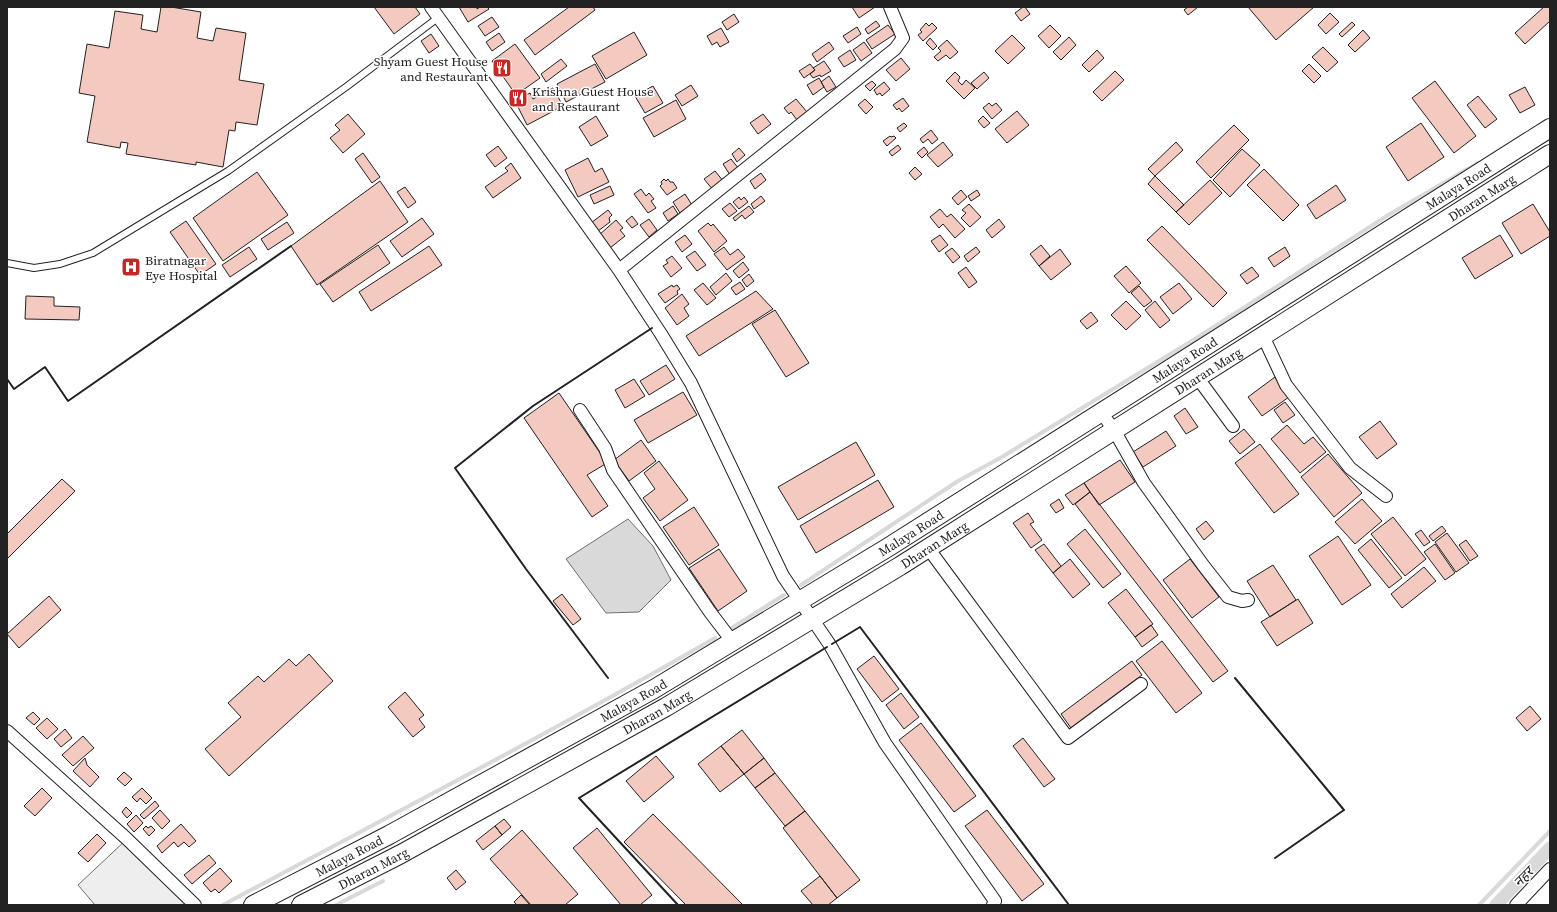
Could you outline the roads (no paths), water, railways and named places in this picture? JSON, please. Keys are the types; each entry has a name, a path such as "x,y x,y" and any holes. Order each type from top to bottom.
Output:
{"main road":[{"name":"Malaya Road","path":"253,905 388,835 654,689 887,548 1550,128"},
{"name":"Dharan Marg","path":"301,905 400,854 666,707 928,548 1550,154"},
{"path":"619,708 630,727"}],"street":[{"path":"431,7 619,270 661,334 691,383 784,576 830,645 885,743 995,900 993,905"},
{"path":"619,270 895,49 902,38 890,7"},
{"path":"1263,336 1286,385 1350,468 1386,496"},
{"path":"1197,377 1233,426"},
{"path":"580,410 605,448 613,470 710,612 732,641"},
{"path":"1101,412 1114,430 1144,483 1228,597 1242,601 1248,600"},
{"path":"928,548 1068,738 1141,684"},
{"path":"7,730 127,839 195,905"},
{"path":"1516,905 1550,869"}],"lane":[{"path":"7,263 34,268 60,264 93,253 228,171 346,87 439,17"}],"waterway":[{"path":"801,585 958,481 1002,457 1195,339 1390,214 1478,163"},
{"path":"727,631 784,595"},
{"path":"223,905 532,740 715,638"},
{"path":"1479,905 1550,831"},
{"name":"नहर","path":"1496,905 1550,848"},
{"path":"336,905 383,881"}],"place":[{"name":"Shyam Guest House and Restaurant","path":"502,68"},
{"name":"Krishna Guest House and Restaurant","path":"518,98"},
{"name":"Biratnagar Eye Hospital","path":"131,267"}]}
